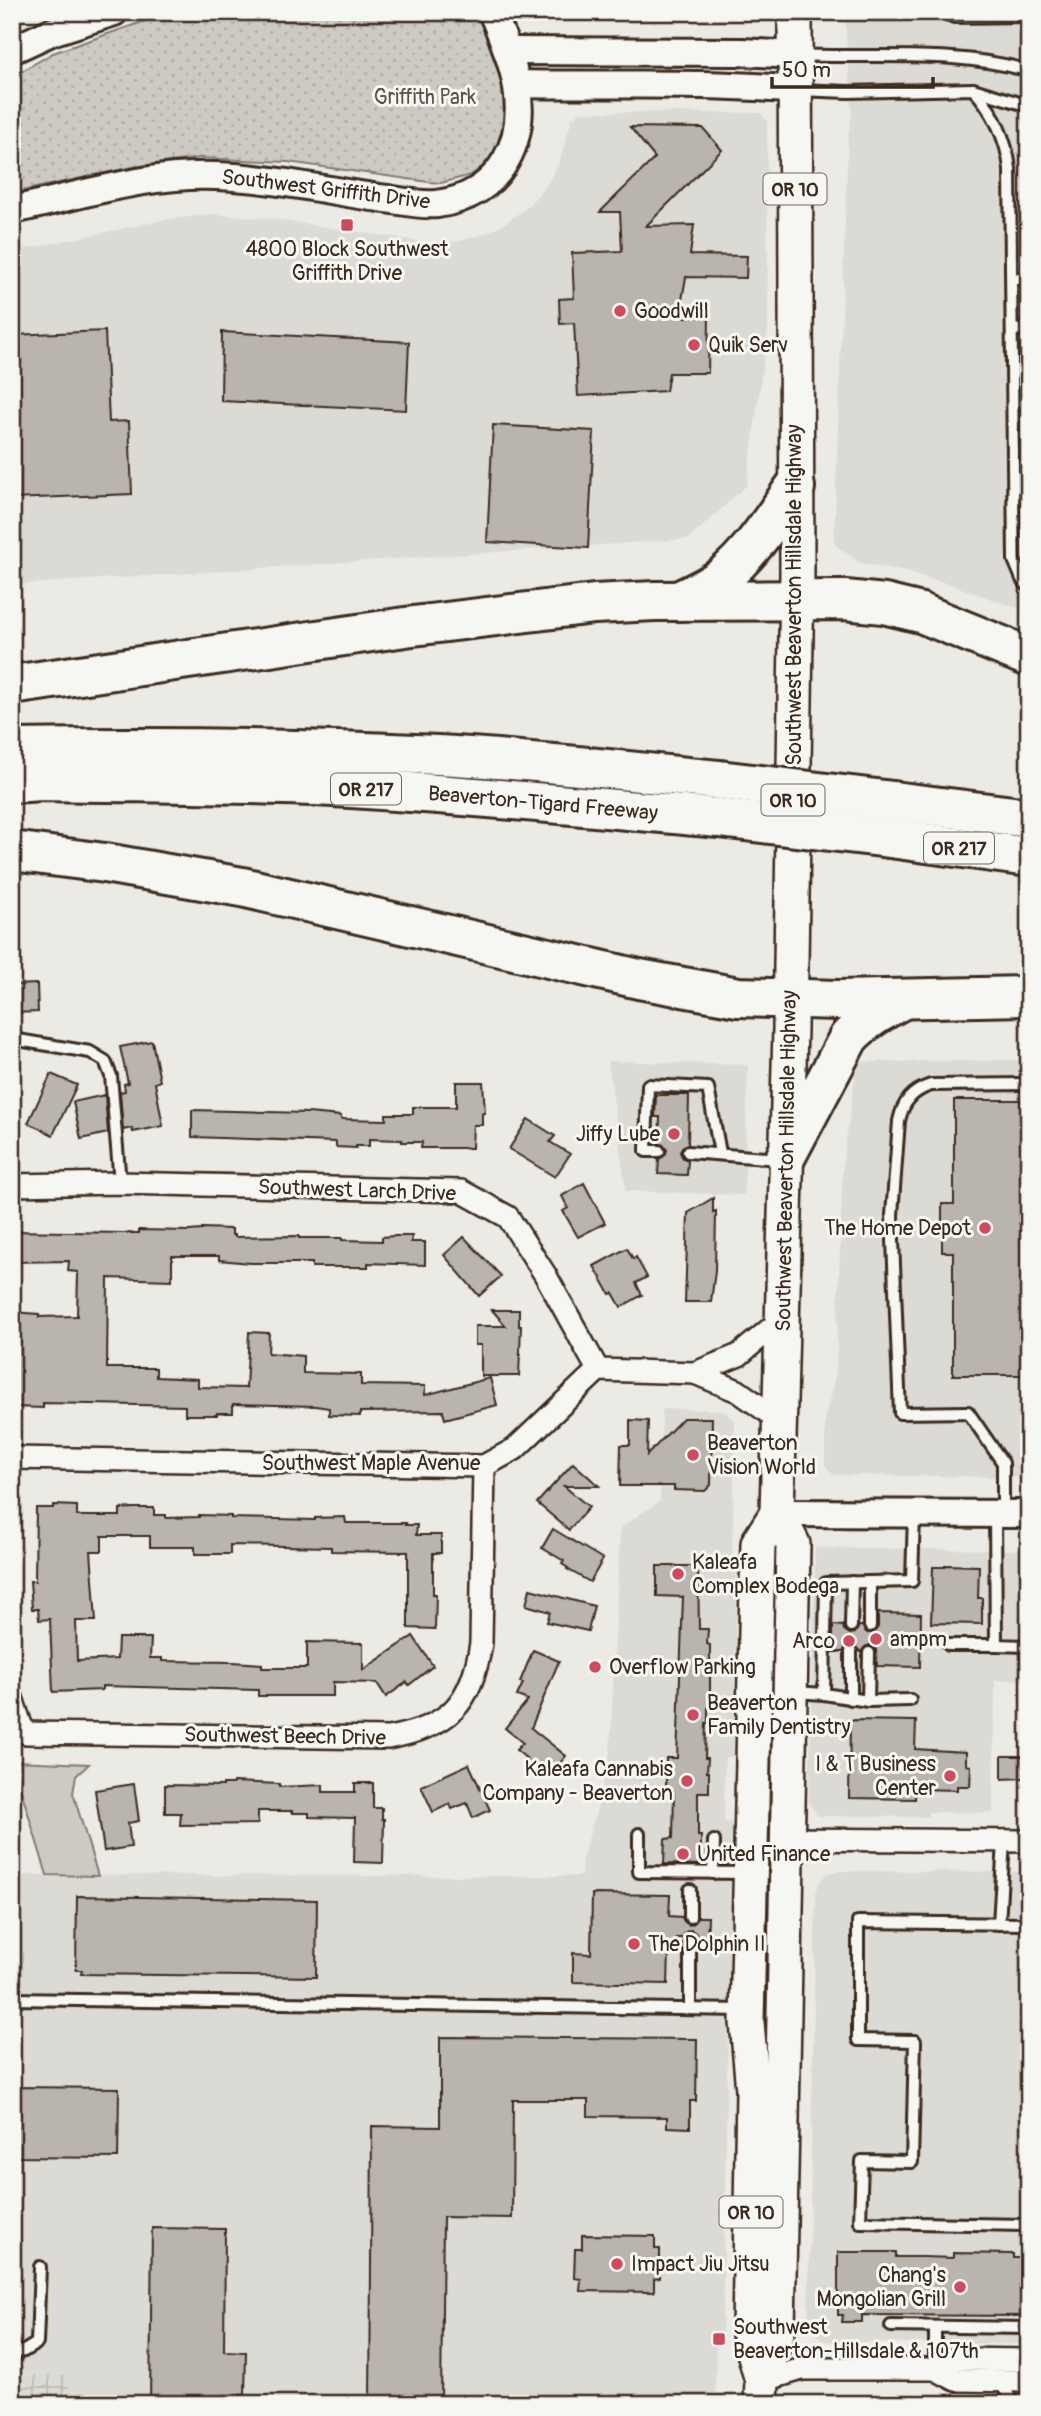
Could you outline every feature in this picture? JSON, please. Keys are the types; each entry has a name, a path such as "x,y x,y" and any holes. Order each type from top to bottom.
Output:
{"highway":[{"path":"678,601 719,579 731,569 758,540 795,487"},
{"path":"12,685 529,611 594,604 678,601 845,600 884,604 922,613 1029,657"},
{"name":"Beaverton-Tigard Freeway","path":"12,749 211,747 441,755 719,780 1029,818"},
{"name":"Beaverton-Tigard Freeway","path":"12,783 228,783 334,787 719,818 1029,857"},
{"path":"12,850 242,887 639,979 738,997 790,999 1029,996"},
{"path":"786,1158 849,1037 876,1014 906,998"}],"main road":[{"name":"Southwest Beaverton Hillsdale Highway","path":"762,2392 778,2330 789,1692 801,1583 793,1544 777,1513 790,999 796,600 795,12"},
{"name":"OR 10","path":"762,2392 749,2334 753,2090 748,2010 758,1542 777,1513"},
{"path":"753,1801 776,1835 786,1839"}],"street":[{"name":"Southwest Griffith Drive","path":"12,210 138,182 194,176 264,179 428,204 454,200 479,190 491,180 513,148 519,117 517,84 492,12"},
{"path":"12,50 51,32 105,14"},
{"path":"507,51 742,52 795,55"},
{"path":"517,84 664,83 742,85 795,90"},
{"name":"Southwest Larch Drive","path":"17,1185 120,1183 461,1191 508,1217 546,1276 598,1370"},
{"path":"695,1373 739,1355 782,1319"},
{"path":"598,1370 695,1373 738,1391 779,1420"},
{"name":"Southwest Maple Avenue","path":"12,1458 484,1466 514,1449 598,1370"},
{"name":"Southwest Beech Drive","path":"12,1698 26,1733 388,1738 418,1732 433,1725 456,1708 468,1690 477,1668 481,1643 484,1466"},
{"path":"777,1513 1009,1514"},
{"path":"786,1839 1029,1841"},
{"path":"762,2392 802,2369 935,2369 956,2360 1029,2360"},
{"path":"935,2369 956,2380 1029,2381"}],"lane":[{"path":"943,12 954,16 1029,16"},
{"path":"795,55 961,57 1029,71"},
{"path":"795,90 848,92 973,89 1029,106"},
{"path":"973,89 988,107 1002,140 1010,169 1014,560 1022,579 1029,587"},
{"path":"1012,279 1029,279"},
{"path":"1012,330 1029,329"},
{"path":"12,1039 90,1052 105,1061 111,1076 120,1183"},
{"path":"996,1646 1009,1514 1003,1463 968,1412 900,1413 892,1215 899,1121 902,1108 909,1097 919,1089 931,1085 1029,1084"},
{"path":"659,1151 646,1151 648,1086 708,1088 720,1153"},
{"path":"688,1152 786,1158"},
{"path":"801,1583 912,1581 914,1514"},
{"path":"851,1626 852,1582"},
{"path":"870,1582 870,1626"},
{"path":"824,1694 825,1583"},
{"path":"949,1645 1029,1646"},
{"path":"851,1652 851,1699"},
{"path":"868,1701 869,1653"},
{"path":"789,1692 868,1701 910,1700"},
{"path":"639,1834 639,1872 751,1873"},
{"path":"713,1873 714,1841"},
{"path":"999,1924 1004,1841"},
{"path":"690,1917 691,1890"},
{"path":"1029,1924 858,1922 858,2040 915,2041 912,2162 862,2161 860,2222 1029,2224"},
{"path":"690,1938 690,2009"},
{"path":"12,1999 748,2010"},
{"path":"12,2353 24,2351 37,2343 40,2267"},
{"path":"891,2326 1029,2328"},
{"path":"935,2327 935,2369"},
{"path":"988,2381 1002,2386 1015,2404"}],"shaded area":[{"path":"846,12 1029,12 1029,612 949,584 899,570 860,563 834,544 848,135 852,113"},
{"path":"580,112 761,113 767,121 768,327 747,485 689,539 12,585 12,252 164,220 214,214 272,219 431,243 460,241 503,225 526,208 545,187 559,163 572,118"},
{"path":"1029,1060 1029,1477 833,1475 825,1465 825,1417 836,1372 843,1160 857,1062"},
{"path":"608,1061 748,1065 744,1195 626,1191"},
{"path":"662,1409 718,1410 735,1421 732,1566 737,1567 733,1757 725,1757 724,1822 732,1823 722,2344 716,2345 715,2404 69,2404 69,2375 12,2374 12,1875 581,1876 582,1859 610,1753 620,1528 660,1501"},
{"path":"815,1548 1029,1550 1029,1680 995,1680 993,1813 928,1812 928,1817 818,1816 809,1803"},
{"path":"837,1871 1029,1872 1029,2344 832,2342 822,2340 810,2327 808,2319 816,1892 820,1881 827,1874"},
{"path":"12,2374 69,2375 69,2404 12,2404"}],"green space":[{"name":"Griffith Park","path":"171,12 489,12 513,114 495,157 471,175 441,183 288,162 200,158 133,167 12,193 12,77 53,53"},
{"path":"12,1761 89,1764 76,1776 73,1793 98,1876 47,1875"}],"building":[{"name":"Goodwill","path":"630,127 703,128 722,150 646,226 694,225 690,255 747,256 746,278 686,277 679,317 709,317 708,373 669,373 666,391 578,396 574,323 560,324 559,299 574,298 572,253 622,251 620,212 600,212 655,158"},
{"path":"105,331 109,422 129,421 132,494 12,499 12,335"},
{"path":"222,332 409,342 406,410 221,401"},
{"path":"493,425 594,431 588,548 487,542"},
{"path":"37,984 38,1012 12,1013 12,985"},
{"path":"152,1041 160,1081 155,1083 163,1126 133,1132 132,1128 123,1130 120,1092 125,1091 124,1084 128,1083 120,1047"},
{"path":"51,1074 77,1085 53,1135 28,1123"},
{"path":"456,1082 483,1082 485,1113 482,1113 482,1125 473,1125 472,1148 421,1148 422,1142 402,1140 369,1139 369,1146 356,1148 336,1147 336,1142 192,1137 192,1110 308,1113 341,1116 341,1119 386,1120 386,1114 413,1114 413,1107 456,1107"},
{"path":"105,1095 108,1133 81,1139 73,1102"},
{"name":"Jiffy Lube","path":"656,1095 689,1095 688,1144 682,1147 680,1152 683,1158 688,1160 687,1175 658,1174 659,1159 667,1150 659,1143 660,1117 655,1117"},
{"name":"The Home Depot","path":"954,1100 1029,1100 1029,1375 953,1375 953,1252 942,1252 942,1204 954,1204"},
{"path":"528,1119 555,1136 550,1142 570,1154 555,1177 509,1149"},
{"path":"584,1183 605,1223 578,1237 563,1211 568,1208 562,1196"},
{"path":"713,1198 713,1212 716,1211 715,1271 711,1302 685,1302 688,1213"},
{"path":"202,1228 232,1229 232,1235 235,1237 299,1236 382,1241 382,1237 412,1236 411,1242 425,1242 425,1265 368,1263 368,1267 312,1267 312,1263 251,1263 219,1260 219,1256 172,1256 172,1280 108,1278 107,1368 156,1368 156,1377 198,1379 198,1387 246,1388 249,1332 269,1333 268,1353 303,1356 303,1373 361,1374 361,1385 425,1386 425,1395 490,1378 497,1405 445,1419 443,1411 329,1415 329,1408 316,1406 233,1404 233,1413 217,1415 185,1415 185,1406 43,1403 43,1408 12,1407 12,1312 39,1314 39,1317 77,1316 78,1272 68,1271 69,1261 12,1262 12,1231 139,1233 139,1230 189,1231"},
{"path":"464,1237 501,1276 479,1296 444,1255"},
{"path":"627,1248 633,1259 636,1257 647,1277 636,1283 642,1295 621,1307 594,1266"},
{"path":"492,1310 519,1310 519,1376 481,1376 481,1345 475,1345 475,1326 506,1326"},
{"path":"683,1418 712,1418 711,1485 705,1491 674,1490 674,1486 620,1486 621,1445 630,1445 630,1420 648,1421 647,1455"},
{"path":"573,1463 599,1486 564,1486 589,1507 569,1530 537,1503"},
{"path":"53,1505 77,1506 77,1516 120,1516 120,1509 154,1508 154,1515 166,1515 166,1518 199,1515 315,1520 345,1517 346,1523 406,1523 405,1525 417,1525 416,1535 441,1535 441,1553 433,1553 435,1629 408,1628 408,1552 230,1545 230,1554 195,1554 195,1547 150,1547 150,1536 102,1536 102,1551 91,1551 96,1621 76,1621 77,1661 117,1659 118,1638 151,1638 150,1658 162,1658 162,1661 233,1662 262,1664 262,1668 307,1668 307,1642 363,1643 363,1670 413,1636 433,1666 409,1685 407,1682 386,1697 377,1683 333,1682 333,1696 258,1696 258,1690 102,1686 102,1690 53,1692 50,1619 39,1620 38,1609 32,1609 30,1581 35,1581 36,1508 53,1508"},
{"path":"553,1529 603,1559 590,1582 567,1569 562,1564 564,1561 542,1548"},
{"path":"657,1566 698,1566 699,1629 708,1629 710,1707 706,1723 705,1758 708,1758 709,1792 698,1792 701,1865 664,1864 665,1839 673,1838 674,1791 666,1791 666,1758 677,1758 683,1597 657,1596"},
{"path":"979,1566 978,1598 982,1598 982,1624 931,1623 933,1567"},
{"path":"530,1589 594,1606 588,1631 547,1622 550,1612 526,1605"},
{"name":"ampm","path":"878,1613 921,1614 920,1667 877,1666 876,1650 870,1645 861,1652 852,1644 843,1652 833,1652 833,1625 843,1626 850,1634 855,1633 859,1626 867,1633 873,1633 878,1627"},
{"path":"533,1650 559,1661 531,1728 566,1756 549,1776 524,1759 526,1758 516,1750 523,1743 505,1728 528,1700 517,1696"},
{"path":"850,1720 916,1721 915,1749 966,1752 966,1765 971,1766 970,1786 957,1786 957,1790 915,1789 915,1799 849,1798"},
{"path":"1002,1756 1029,1756 1029,1778 1002,1779"},
{"path":"469,1764 490,1810 473,1818 467,1803 452,1809 450,1804 433,1812 421,1786"},
{"path":"233,1782 279,1784 279,1787 323,1785 323,1792 355,1792 355,1783 373,1783 373,1808 382,1808 384,1819 383,1863 354,1862 355,1818 309,1817 309,1813 292,1811 258,1811 258,1824 180,1825 181,1813 165,1813 165,1785 223,1786"},
{"path":"134,1784 139,1821 128,1823 131,1847 104,1851 95,1790"},
{"name":"The Dolphin II","path":"592,1894 670,1895 669,1916 682,1917 689,1925 698,1917 708,1917 707,1938 698,1938 691,1930 682,1938 676,1938 676,1951 669,1951 668,1984 573,1982 573,1953 591,1954"},
{"path":"77,1896 317,1900 316,1977 81,1974 82,1970 76,1970"},
{"path":"440,2037 697,2039 696,2101 690,2101 690,2128 667,2127 667,2117 588,2116 588,2100 513,2100 512,2218 443,2217 441,2404 370,2404 372,2126 440,2127"},
{"path":"12,2087 119,2088 118,2158 12,2157"},
{"path":"152,2228 225,2229 224,2351 246,2352 245,2395 222,2395 222,2404 150,2404"},
{"name":"Impact Jiu Jitsu","path":"582,2235 655,2236 655,2249 660,2249 660,2278 654,2279 654,2292 580,2291 581,2279 574,2278 575,2249 582,2249"},
{"path":"838,2252 896,2252 896,2257 953,2258 953,2253 1013,2254 1013,2258 1029,2258 1029,2316 862,2315 862,2322 842,2322 843,2315 838,2315"}],"place":[{"name":"4800 Block Southwest Griffith Drive","path":"347,225"},
{"name":"Goodwill","path":"620,311"},
{"name":"Quik Serv","path":"694,345"},
{"name":"Jiffy Lube","path":"674,1134"},
{"name":"The Home Depot","path":"985,1228"},
{"name":"Beaverton Vision World","path":"693,1455"},
{"name":"Kaleafa Complex Bodega","path":"678,1574"},
{"name":"ampm","path":"876,1639"},
{"name":"Arco","path":"849,1641"},
{"name":"Overflow Parking","path":"595,1667"},
{"name":"Beaverton Family Dentistry","path":"693,1715"},
{"name":"I & T Business Center","path":"950,1776"},
{"name":"Kaleafa Cannabis Company - Beaverton","path":"687,1781"},
{"name":"United Finance","path":"683,1854"},
{"name":"The Dolphin II","path":"634,1944"},
{"name":"Impact Jiu Jitsu","path":"617,2264"},
{"name":"Chang's Mongolian Grill","path":"960,2287"},
{"name":"Southwest Beaverton-Hillsdale & 107th","path":"719,2339"}]}
